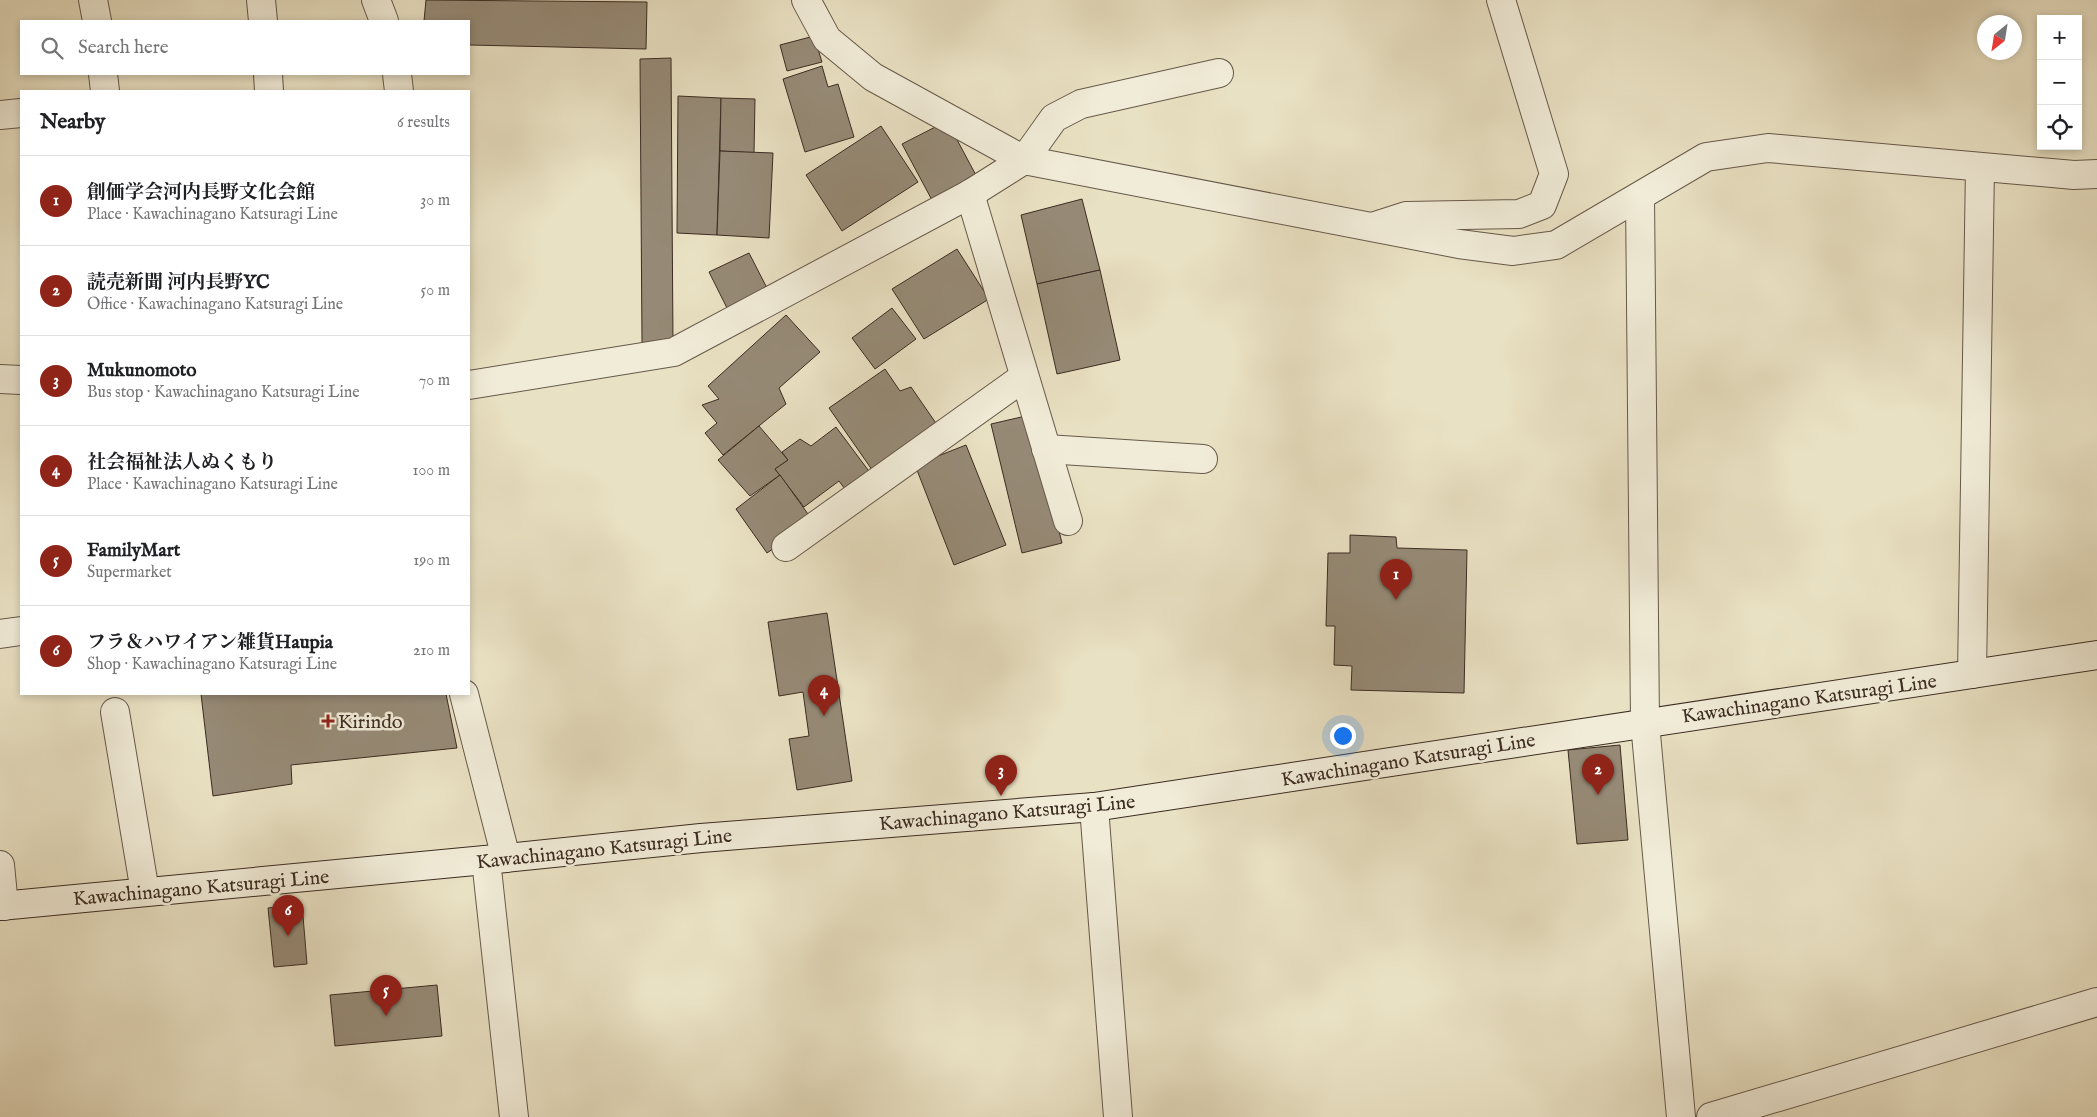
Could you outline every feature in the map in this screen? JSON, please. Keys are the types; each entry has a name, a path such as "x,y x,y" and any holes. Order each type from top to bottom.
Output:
{"street":[{"path":"93,0 97,20"},
{"path":"261,0 263,20"},
{"path":"376,0 384,20"},
{"path":"806,0 827,39 873,77 1024,160 1459,244 1513,251 1556,246 1706,157 1768,148 2074,175 2097,174"},
{"path":"1371,228 1406,216 1519,214 1542,205 1554,174 1501,0"},
{"path":"470,385 674,352 970,194 1024,160 1054,118 1081,104 1220,73"},
{"path":"103,75 105,90"},
{"path":"268,75 269,90"},
{"path":"397,75 399,90"},
{"path":"0,115 20,113"},
{"path":"1972,674 1980,167"},
{"path":"970,194 1068,521"},
{"path":"1640,197 1645,723 1681,1117"},
{"path":"786,547 1024,377"},
{"path":"0,379 20,380"},
{"path":"1046,449 1203,459"},
{"path":"0,634 20,631"},
{"name":"Kawachinagano Katsuragi Line","path":"2,906 700,838 1094,808 2097,655"},
{"path":"464,695 496,859 514,1117"},
{"path":"115,712 144,892"},
{"path":"1094,808 1118,1117"},
{"path":"0,865 2,906"},
{"path":"1711,1117 2097,1002"}],"building":[{"path":"426,0 647,2 646,49 470,45 470,20 424,20"},
{"path":"814,36 822,62 787,71 780,45"},
{"path":"671,58 673,343 642,343 640,59"},
{"path":"822,66 828,87 838,84 854,137 805,152 783,79"},
{"path":"678,96 721,98 717,235 677,233"},
{"path":"721,98 755,99 754,153 720,151"},
{"path":"947,121 978,179 933,202 902,144"},
{"path":"881,126 918,182 842,231 806,175"},
{"path":"720,151 773,153 769,238 717,235"},
{"path":"1082,199 1100,270 1037,284 1021,215"},
{"path":"957,249 989,299 924,339 892,289"},
{"path":"749,253 768,290 728,310 709,272"},
{"path":"1100,270 1120,360 1057,374 1037,284"},
{"path":"892,308 916,339 875,369 852,338"},
{"path":"786,315 820,352 779,388 786,404 723,455 705,433 717,423 702,405 719,399 708,386"},
{"path":"885,369 900,391 911,387 940,429 875,474 829,408"},
{"path":"1030,415 1062,543 1022,553 991,424"},
{"path":"759,426 788,460 775,469 780,475 750,496 718,460"},
{"path":"836,427 874,478 850,496 839,481 804,507 775,469 788,460 782,452 800,439 811,446"},
{"path":"966,445 1006,545 954,565 915,465"},
{"path":"780,475 813,521 767,553 736,509"},
{"path":"1350,535 1396,537 1397,548 1467,550 1464,693 1351,690 1352,666 1334,665 1335,626 1326,626 1328,553 1350,553"},
{"path":"827,613 852,781 797,790 789,739 809,736 803,692 779,696 768,622"},
{"name":"Kirindo","path":"201,695 446,695 457,748 291,765 292,784 213,796"},
{"path":"1620,745 1628,840 1577,844 1568,750"},
{"path":"302,904 307,964 274,967 268,908"},
{"path":"437,985 442,1036 335,1046 330,995"}],"place":[{"name":"創価学会河内長野文化会館","path":"1396,600"},
{"name":"社会福祉法人ぬくもり","path":"824,716"},
{"name":"Kirindo","path":"328,721"},
{"name":"読売新聞 河内長野YC","path":"1598,795"},
{"name":"Mukunomoto","path":"1001,796"},
{"name":"フラ＆ハワイアン雑貨Haupia","path":"288,936"},
{"name":"FamilyMart","path":"386,1016"}]}
